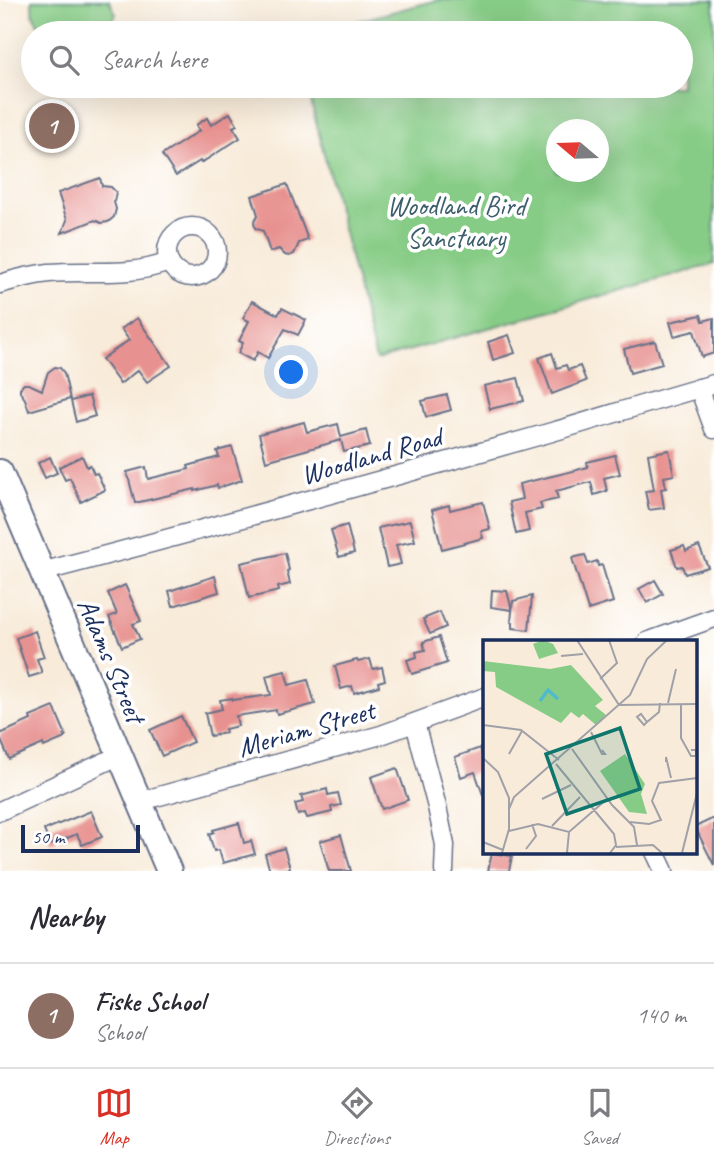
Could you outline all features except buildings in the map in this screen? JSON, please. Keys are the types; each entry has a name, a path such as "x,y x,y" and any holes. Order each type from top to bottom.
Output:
{"main road":[{"name":"Adams Street","path":"0,472 169,871"}],"street":[{"path":"0,284 51,273 138,271 169,262"},
{"path":"706,386 714,429"},
{"name":"Woodland Road","path":"41,572 542,435 706,386"},
{"path":"653,640 714,618"},
{"name":"Meriam Street","path":"141,803 382,735 483,698"},
{"path":"415,723 438,807 445,845 444,871"},
{"path":"0,811 120,755"},
{"path":"655,853 664,871"}],"green space":[{"path":"32,0 109,0 116,14 112,21 36,21"},
{"name":"Woodland Bird Sanctuary","path":"437,0 714,0 714,264 376,360 310,98 693,98 693,21 358,21"}],"place":[{"name":"Fiske School","path":"52,126"}]}
